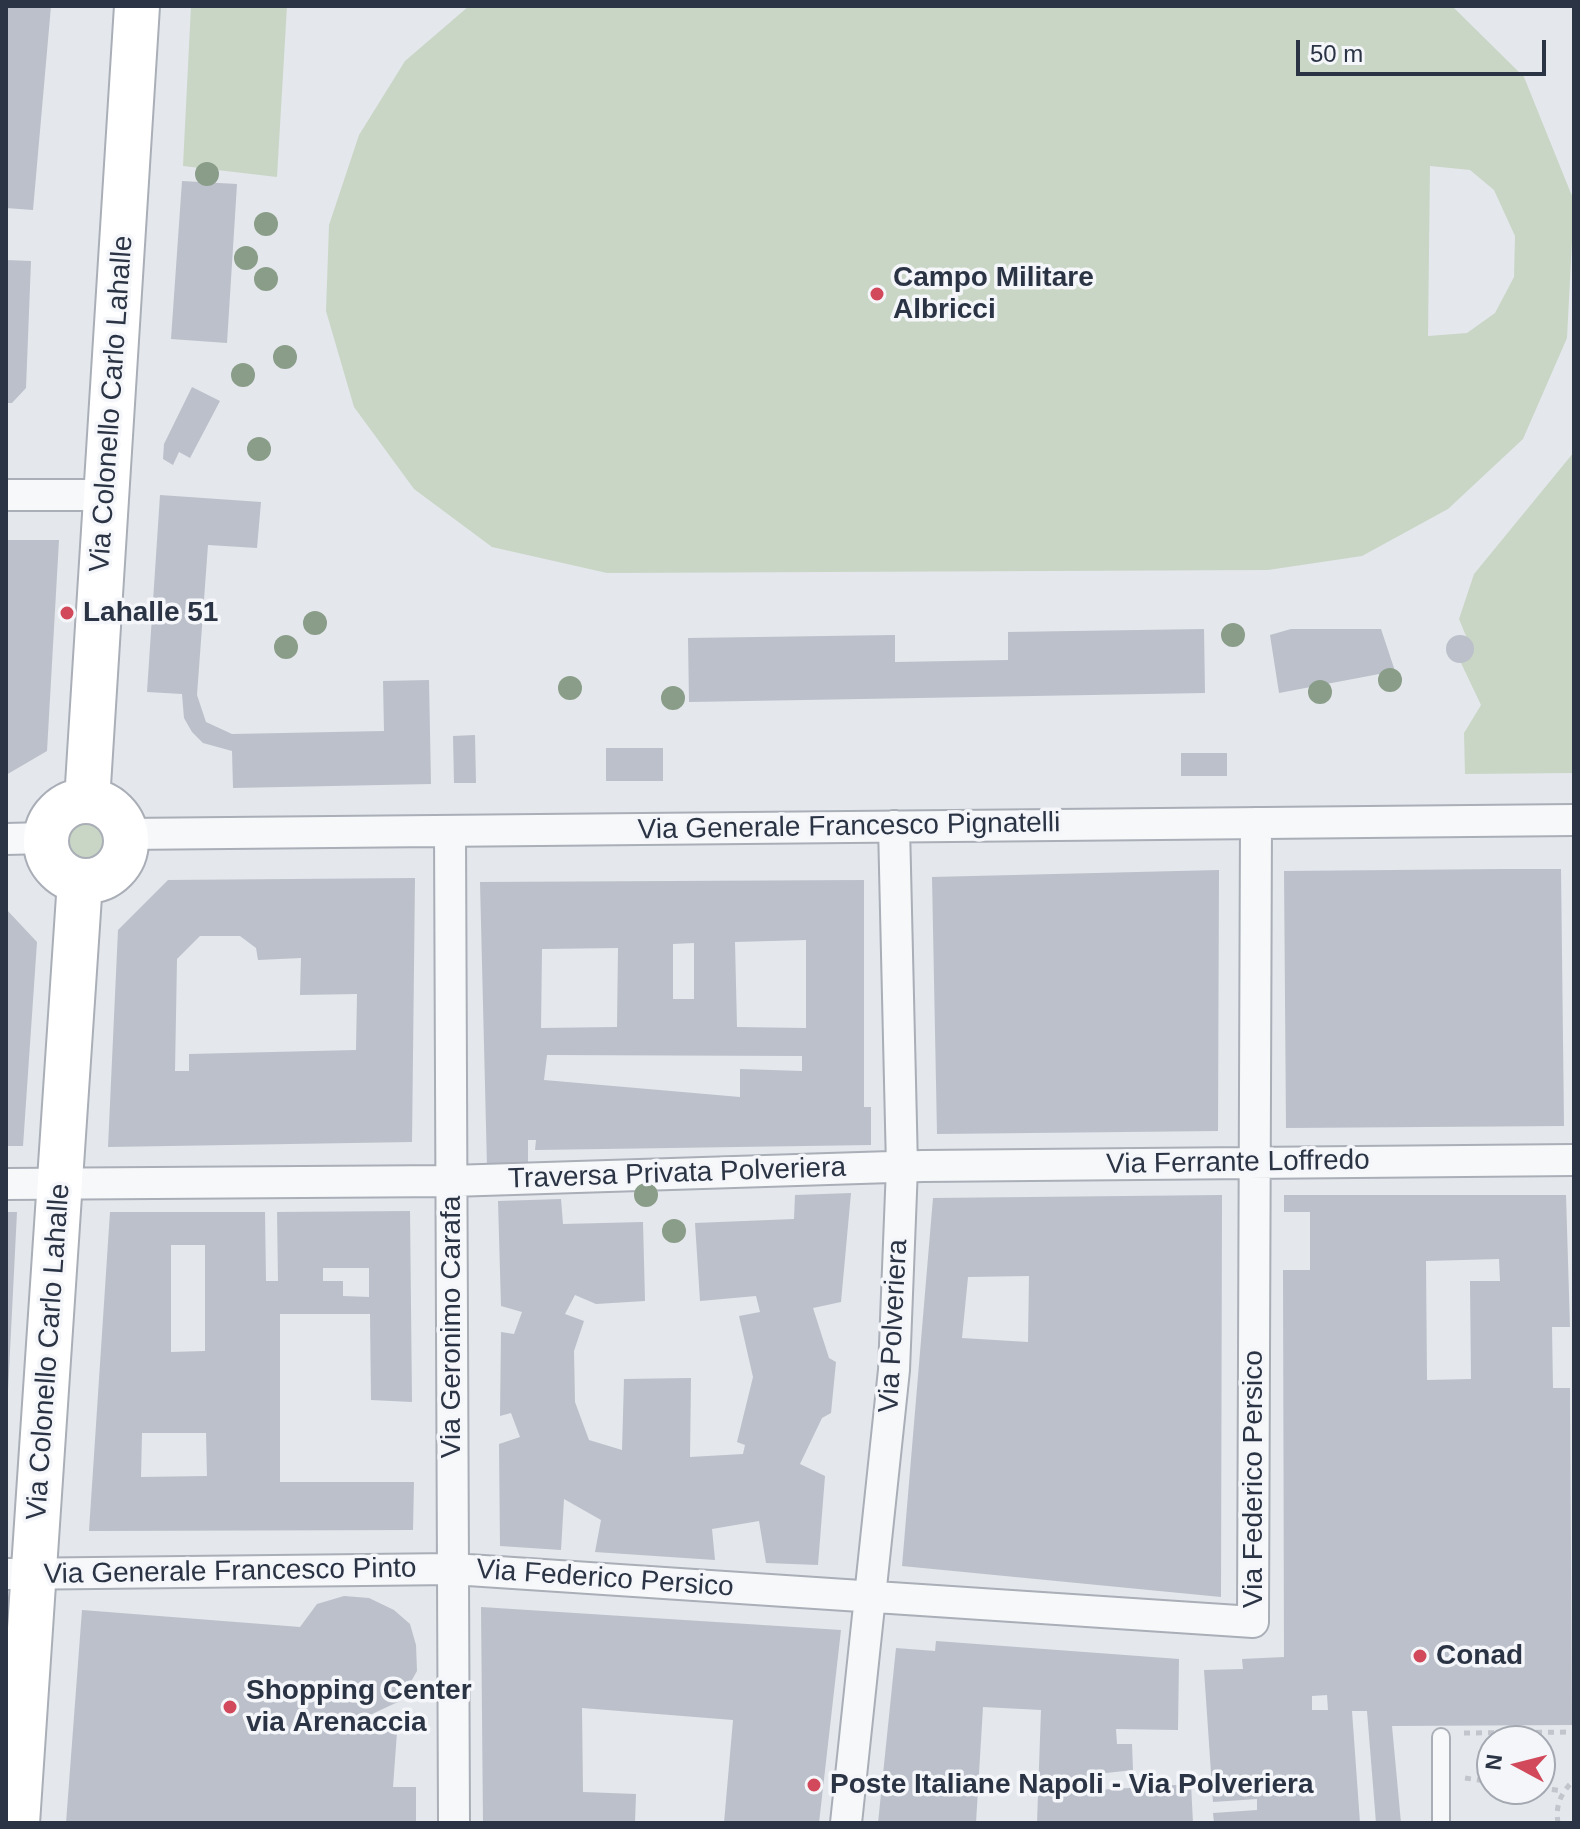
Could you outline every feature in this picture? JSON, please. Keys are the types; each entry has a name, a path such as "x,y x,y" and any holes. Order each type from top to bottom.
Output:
{"street":[{"name":"Via Colonello Carlo Lahalle","path":"87,801 137,6"},
{"path":"6,495 107,495"},
{"path":"87,801 114,813 125,834 122,859 111,873 94,881 67,877 26,838 50,823 63,809 87,801"},
{"name":"Via Generale Francesco Pignatelli","path":"125,834 1574,820"},
{"name":"Via Federico Persico","path":"453,1569 1253,1622 1256,823"},
{"name":"Via Polveriera","path":"846,1823 894,1370 902,1167 894,826"},
{"name":"Via Geronimo Carafa","path":"450,831 454,1823"},
{"name":"Via Colonello Carlo Lahalle","path":"17,1823 20,1574 60,1184 80,881"},
{"name":"Via Ferrante Loffredo","path":"902,1167 1574,1160"},
{"name":"Traversa Privata Polveriera","path":"6,1184 451,1181 902,1167"},
{"name":"Via Generale Francesco Pinto","path":"20,1574 453,1569"}],"lane":[{"path":"1441,1737 1441,1823"}],"path":[{"path":"1464,1733 1574,1732"},
{"path":"1460,1778 1476,1780"},
{"path":"1558,1823 1557,1806 1563,1791 1574,1780"},
{"path":"1556,1790 1563,1791"}],"green space":[{"path":"191,6 287,6 277,177 183,166"},
{"name":"Campo Militare Albricci","path":"469,6 1452,6 1524,77 1574,201 1567,338 1523,439 1448,509 1362,556 1268,570 607,573 492,547 414,489 354,407 326,311 329,225 359,135 405,61","holes":["1430,166 1470,170 1494,190 1515,236 1514,277 1495,313 1467,333 1428,336"]},
{"path":"1574,452 1574,773 1465,774 1464,733 1481,705 1461,663 1473,653 1459,619 1474,574"},
{"path":"86,817 103,824 110,841 103,858 86,865 69,858 62,841 69,824"}],"building":[{"path":"6,6 51,6 33,210 6,208"},
{"path":"182,181 237,184 227,343 171,339"},
{"path":"6,260 31,261 26,388 12,403 6,403"},
{"path":"192,387 220,401 190,458 179,452 173,465 163,459 164,444"},
{"path":"160,495 261,502 257,548 208,545 197,695 206,722 232,734 384,731 383,681 429,680 431,784 233,788 232,751 203,743 192,732 184,718 182,694 147,692"},
{"path":"6,540 59,540 47,751 6,775"},
{"path":"1204,629 1205,693 689,702 688,638 895,635 895,662 1008,660 1008,632"},
{"path":"1291,629 1381,629 1395,671 1279,693 1270,635"},
{"path":"1460,635 1470,639 1474,649 1470,659 1460,663 1450,659 1446,649 1450,639"},
{"path":"475,735 476,783 454,783 453,736"},
{"path":"606,748 663,748 663,781 606,781"},
{"path":"1181,753 1227,753 1227,776 1181,776"},
{"path":"1561,869 1564,1126 1286,1128 1284,871"},
{"path":"1219,870 1218,1131 937,1134 932,877"},
{"path":"415,878 412,1142 108,1147 118,930 168,880","holes":["200,936 240,936 256,948 258,960 301,958 300,995 357,994 356,1050 189,1054 189,1071 175,1071 177,959"]},
{"path":"864,880 864,1107 871,1107 871,1145 535,1150 536,1140 528,1140 528,1165 487,1167 480,882","holes":["806,940 806,1028 737,1027 735,942","694,943 694,999 673,999 673,944","618,948 617,1027 541,1028 542,949","547,1055 802,1056 802,1071 740,1069 740,1097 544,1080"]},
{"path":"6,909 37,942 23,1146 6,1146"},
{"path":"851,1193 841,1302 813,1308 829,1358 836,1362 831,1413 822,1418 800,1464 825,1476 818,1565 766,1563 759,1521 712,1529 715,1560 595,1552 601,1520 564,1499 561,1550 500,1546 499,1444 520,1437 511,1413 500,1416 501,1332 514,1334 522,1312 501,1306 498,1201 561,1199 563,1224 643,1222 645,1301 596,1304 575,1295 565,1314 584,1321 574,1351 575,1402 589,1440 622,1450 624,1379 691,1378 690,1457 743,1454 745,1445 737,1442 753,1377 739,1316 760,1312 756,1296 700,1301 695,1223 794,1219 795,1195"},
{"path":"1222,1195 1221,1597 902,1566 933,1198","holes":["1029,1276 1028,1342 962,1338 968,1277"]},
{"path":"1284,1195 1566,1195 1570,1327 1552,1327 1553,1388 1570,1388 1572,1725 1392,1726 1401,1823 1376,1823 1367,1711 1352,1711 1360,1823 1214,1823 1213,1813 1257,1810 1257,1799 1213,1802 1204,1670 1243,1669 1242,1659 1284,1657 1283,1270 1310,1270 1310,1212 1284,1212","holes":["1499,1259 1500,1281 1470,1281 1471,1379 1427,1380 1426,1261","1327,1695 1328,1710 1312,1710 1312,1696"]},
{"path":"410,1211 412,1402 371,1400 370,1314 280,1314 280,1482 414,1482 413,1530 89,1531 110,1212 265,1212 266,1281 278,1281 277,1212","holes":["171,1245 205,1245 205,1351 171,1352","323,1268 369,1268 369,1297 343,1296 343,1281 323,1281","142,1433 206,1433 207,1476 141,1477"]},
{"path":"6,1212 17,1212 8,1391 6,1391"},
{"name":"Shopping Center via Arenaccia","path":"344,1596 369,1598 394,1610 410,1624 416,1645 417,1671 400,1701 372,1714 355,1716 397,1732 393,1787 416,1787 416,1823 66,1823 82,1610 300,1627 317,1604"},
{"path":"481,1607 841,1630 819,1823 724,1823 733,1720 582,1708 583,1792 636,1794 635,1823 483,1823"},
{"path":"936,1641 1179,1659 1178,1730 1116,1729 1117,1744 1132,1744 1133,1770 1097,1774 1098,1790 1191,1784 1193,1823 1037,1823 1041,1710 983,1707 976,1823 878,1823 896,1648 935,1651"}],"place":[{"name":"Campo Militare Albricci","path":"877,294"},
{"name":"Lahalle 51","path":"67,613"},
{"name":"Conad","path":"1420,1656"},
{"name":"Shopping Center via Arenaccia","path":"230,1707"},
{"name":"Poste Italiane Napoli - Via Polveriera","path":"814,1785"}]}
